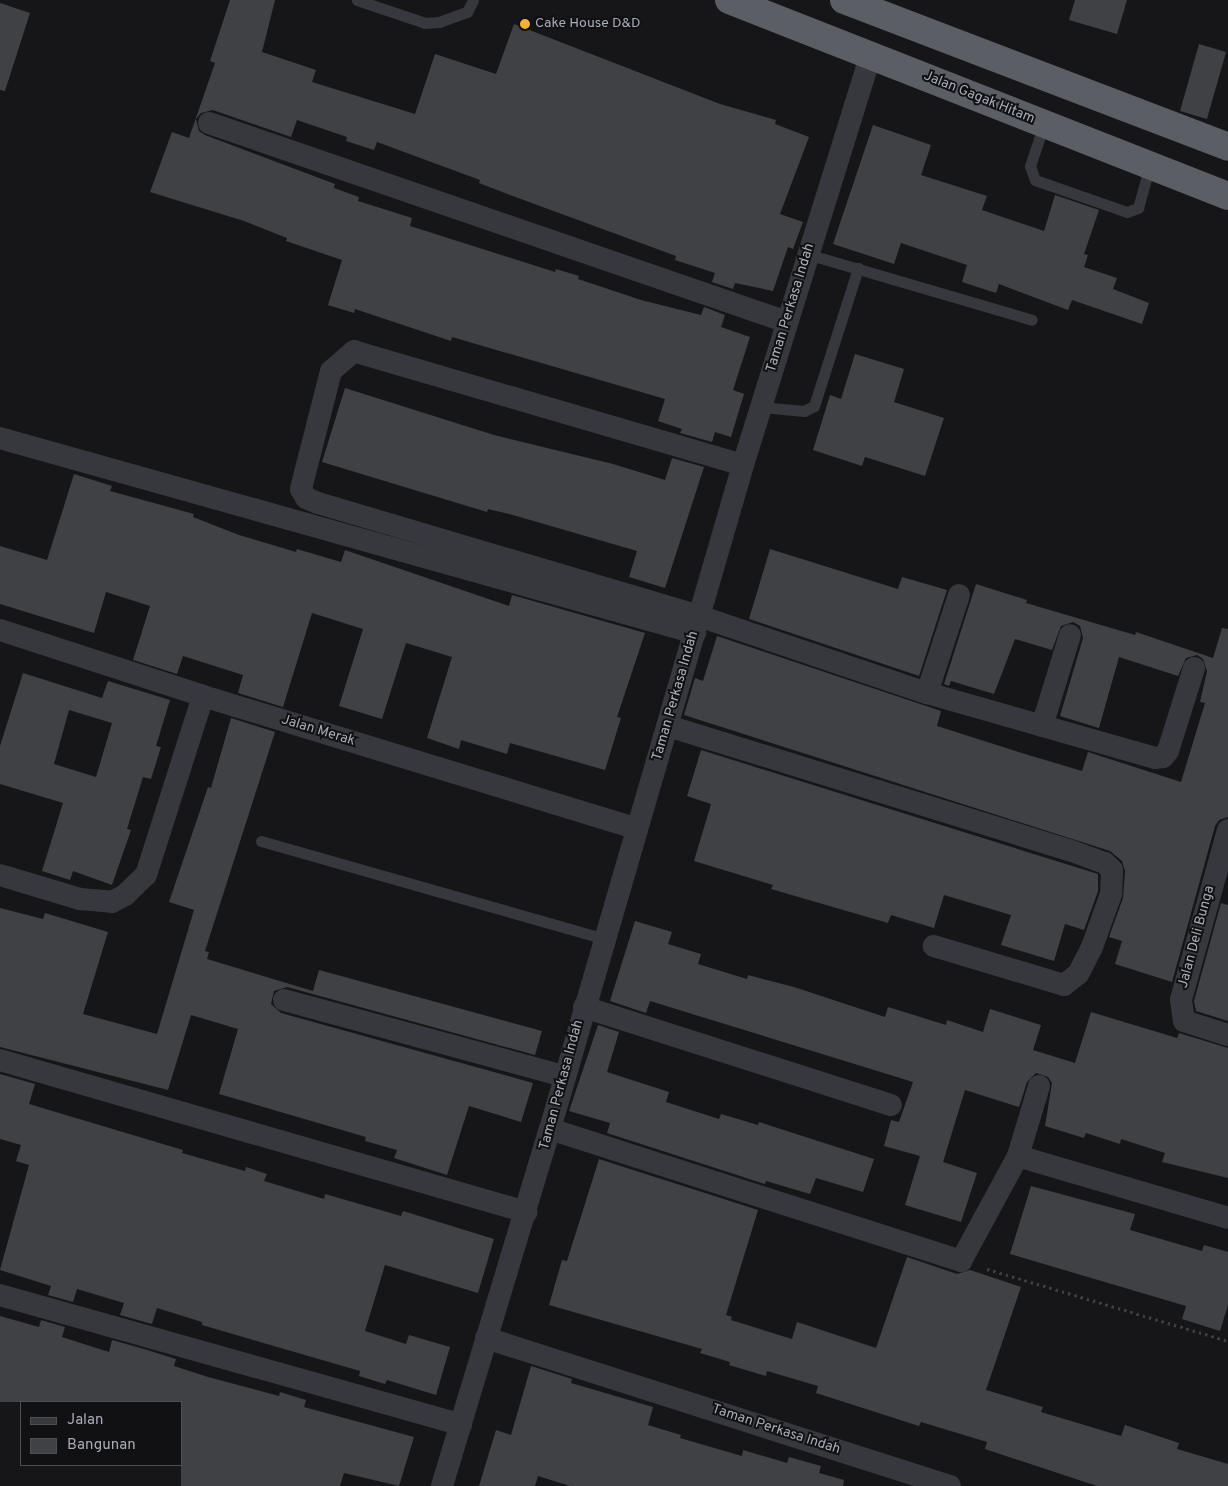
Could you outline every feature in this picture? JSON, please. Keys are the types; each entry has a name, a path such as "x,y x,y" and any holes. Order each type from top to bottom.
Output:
{"highway":[{"name":"Jalan Gagak Hitam","path":"729,0 1228,196"},
{"path":"844,0 1228,147"}],"street":[{"name":"Taman Perkasa Indah","path":"442,1486 526,1212 563,1076 668,726 743,465 807,254 871,55"},
{"path":"208,123 787,322"},
{"path":"697,625 306,498 301,489 331,371 354,351 743,465"},
{"path":"0,438 697,625 1155,758 1163,757 1194,668"},
{"path":"927,692 958,595"},
{"name":"Jalan Merak","path":"0,630 203,696 637,829"},
{"path":"1042,726 1070,635"},
{"path":"0,875 80,899 112,902 125,895 146,875 203,696"},
{"path":"668,726 1069,850 1105,863 1112,870 1111,894 1092,947 1078,974 1064,985 934,946"},
{"name":"Jalan Deli Bunga","path":"1228,830 1222,867 1183,986 1181,1013 1190,1024 1228,1035"},
{"path":"284,1000 563,1076"},
{"path":"584,1007 891,1105"},
{"path":"0,1060 526,1212"},
{"path":"550,1129 961,1262 1018,1156 1039,1086"},
{"path":"1018,1156 1228,1218"},
{"path":"0,1295 461,1425"},
{"name":"Taman Perkasa Indah","path":"486,1338 938,1484"}],"lane":[{"path":"357,0 425,23 439,22 467,12 473,0"},
{"path":"1044,124 1030,166 1035,180 1127,212 1138,208 1150,165"},
{"path":"807,254 1032,320"},
{"path":"761,407 804,411 814,406 858,268"},
{"path":"261,841 604,939"}],"path":[{"path":"961,1262 1228,1341"}],"building":[{"path":"230,0 275,0 262,52 316,70 312,82 415,114 435,54 496,74 514,24 720,104 776,120 775,124 809,137 780,214 803,222 793,249 788,247 773,291 735,283 733,289 712,282 715,273 675,260 676,256 510,195 479,183 480,180 377,142 374,150 346,141 347,137 297,120 291,137 213,110 201,113 196,119 199,131 205,135 335,184 334,188 359,197 358,201 412,218 410,226 555,272 556,269 579,276 578,279 641,300 701,315 704,307 725,315 721,327 750,337 733,390 744,394 731,437 715,432 712,442 680,433 682,429 658,421 665,399 452,337 451,341 355,309 354,313 328,305 342,260 286,241 287,238 244,221 150,192 172,132 189,138 215,63 210,61"},
{"path":"1075,0 1127,0 1117,34 1069,20"},
{"path":"0,3 30,13 5,91 0,90"},
{"path":"1199,44 1226,52 1207,119 1180,111"},
{"path":"873,125 931,145 921,175 987,196 982,210 1044,231 1055,195 1099,210 1084,254 1088,255 1084,267 1117,278 1113,289 1149,303 1142,324 1072,300 1068,310 999,284 996,293 962,282 967,265 901,243 894,264 833,244"},
{"path":"855,354 904,369 894,402 944,418 925,476 865,457 862,466 813,450 830,395 841,399"},
{"path":"345,388 494,435 613,464 665,480 672,458 704,467 665,588 629,577 637,551 513,515 488,509 487,512 322,462"},
{"path":"74,474 112,486 110,491 194,514 193,517 239,535 296,552 297,549 341,562 345,550 509,606 512,595 645,633 617,717 621,718 605,770 510,743 507,754 461,740 459,749 427,738 452,657 406,643 382,719 339,706 363,629 312,613 283,707 238,693 243,675 183,656 177,674 133,660 150,606 106,592 94,633 0,604 0,546 47,560"},
{"path":"770,549 898,589 902,577 947,590 919,676 749,619"},
{"path":"976,584 1027,600 1026,603 1135,635 1136,632 1213,658 1222,628 1228,629 1228,817 1219,820 1215,826 1172,982 1115,964 1122,941 1109,937 1123,898 1125,871 1122,861 1110,851 684,715 695,678 703,681 717,636 941,711 937,726 1025,754 1082,771 1088,752 1181,782 1205,703 1200,702 1207,671 1203,659 1197,655 1186,658 1178,676 1119,657 1099,728 1060,716 1083,638 1080,626 1073,622 1061,626 1052,650 1015,639 994,694 951,681 949,686 944,684"},
{"path":"23,673 102,698 108,681 170,700 156,746 161,747 151,779 143,777 127,829 131,830 112,885 73,871 70,880 42,871 63,803 0,784 0,746","holes":["69,710 112,723 96,777 54,764"]},
{"path":"231,718 275,732 205,951 209,952 207,959 313,991 319,970 542,1031 535,1055 287,987 274,991 271,1004 281,1013 533,1083 521,1122 469,1106 447,1175 394,1158 397,1150 365,1141 366,1137 219,1094 238,1029 191,1015 168,1090 0,1047 0,908 43,919 45,913 108,932 83,1014 157,1034 194,910 169,902 208,787 211,788"},
{"path":"701,750 1098,874 1098,891 1084,930 1065,924 1054,961 1001,945 1011,915 944,895 934,928 891,915 888,923 771,889 773,885 694,861 711,804 687,796"},
{"path":"1221,903 1228,905 1228,1021 1196,1011 1194,1001"},
{"path":"635,921 672,932 668,944 701,954 698,964 747,979 748,975 794,987 885,1017 888,1007 946,1025 947,1020 983,1032 990,1009 1041,1025 1033,1050 1075,1063 1091,1012 1177,1038 1179,1033 1228,1048 1228,1178 1162,1162 1165,1153 1121,1139 1120,1144 1086,1133 1084,1138 1045,1126 1052,1083 1048,1077 1036,1073 1027,1082 1019,1107 965,1090 943,1162 977,1173 961,1222 905,1205 920,1156 884,1146 891,1120 899,1122 913,1082 650,1001 646,1013 610,1001"},
{"path":"598,1025 619,1032 607,1072 669,1092 666,1102 719,1119 721,1114 758,1125 759,1122 874,1159 863,1192 816,1178 810,1194 766,1181 765,1184 607,1133 610,1123 569,1111"},
{"path":"0,1074 35,1084 29,1104 183,1150 182,1153 245,1171 246,1167 267,1174 264,1181 324,1199 325,1194 401,1216 403,1211 494,1239 478,1293 385,1265 365,1331 406,1344 409,1335 450,1347 436,1395 387,1380 385,1384 359,1376 360,1371 202,1325 202,1322 157,1308 152,1324 120,1315 124,1303 77,1289 73,1302 48,1295 51,1286 0,1270 29,1165 16,1161 21,1145 0,1139"},
{"path":"599,1159 758,1210 726,1315 732,1317 731,1320 792,1339 797,1322 876,1348 907,1257 957,1274 970,1270 1021,1287 986,1390 1043,1407 1041,1412 1121,1436 1125,1425 1179,1443 1177,1449 1228,1464 1228,1486 1097,1486 985,1449 987,1442 921,1422 919,1426 816,1393 818,1386 767,1371 766,1376 729,1365 730,1362 700,1353 702,1349 549,1305 562,1260 567,1261"},
{"path":"1031,1186 1135,1214 1130,1230 1202,1251 1204,1245 1228,1252 1228,1305 1220,1331 1182,1319 1186,1306 1010,1254"},
{"path":"0,1316 39,1327 41,1320 65,1327 62,1337 109,1352 112,1340 144,1349 176,1359 174,1366 279,1396 280,1392 306,1400 304,1407 414,1437 399,1486 344,1473 340,1486 181,1486 182,1401 0,1402"},
{"path":"531,1366 572,1379 571,1383 653,1407 648,1425 681,1435 680,1438 742,1456 743,1450 787,1463 789,1457 821,1466 819,1473 844,1480 843,1486 570,1486 538,1476 535,1486 479,1486 496,1430 511,1435"}],"place":[{"name":"Cake House D&D","path":"525,24"}]}
